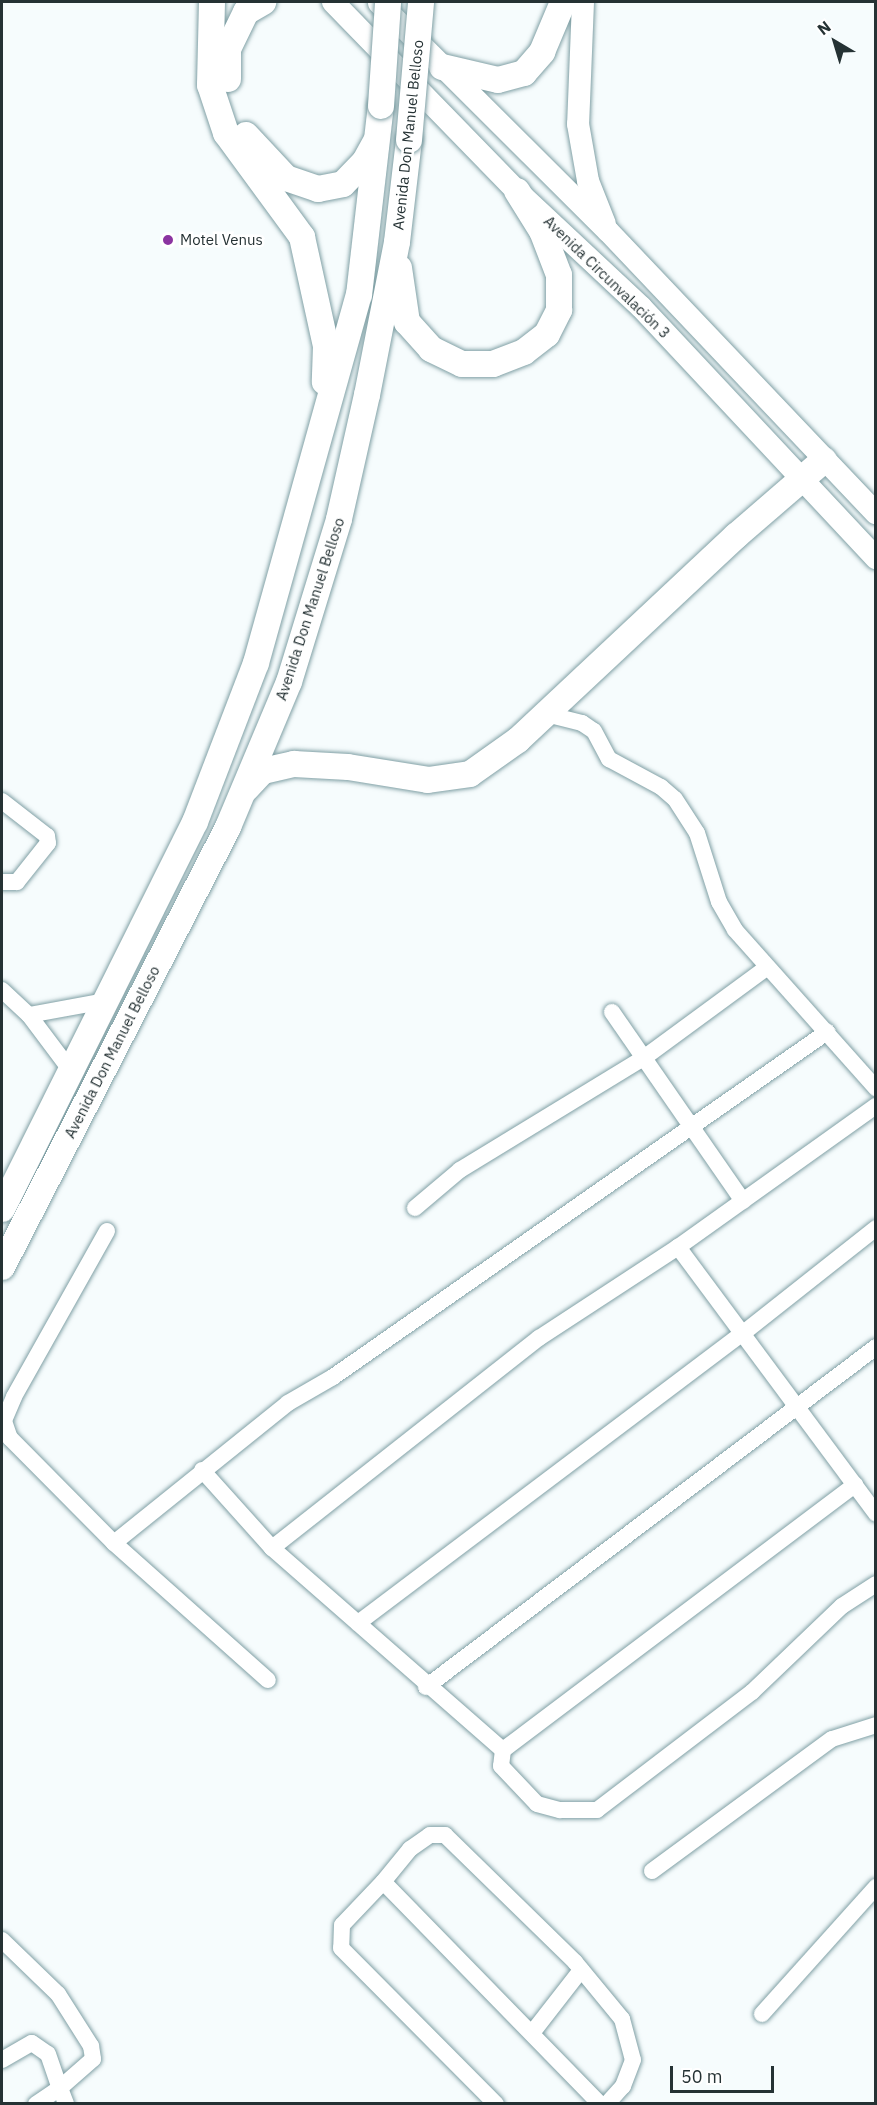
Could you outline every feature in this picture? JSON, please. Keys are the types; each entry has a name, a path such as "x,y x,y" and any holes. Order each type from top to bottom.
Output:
{"main road":[{"path":"212,2 210,85 226,133 302,237 326,346 322,435"},
{"path":"263,2 246,12 228,49 227,98 250,144 286,178 318,189 343,184 365,161 380,133"},
{"name":"Avenida Circunvalación 3","path":"333,2 518,191 640,307 876,558"},
{"name":"Avenida Circunvalación 3","path":"377,2 608,231 876,513"},
{"name":"Avenida Don Manuel Belloso","path":"2,1209 195,822 256,663 322,435 359,295 380,133 388,2"},
{"name":"Avenida Don Manuel Belloso","path":"2,1267 244,790 290,682 339,519 397,242 421,2"},
{"path":"442,68 498,81 524,73 542,52 563,2"},
{"path":"583,2 578,124 588,181 608,231"},
{"path":"397,242 407,322 431,349 462,364 493,364 524,352 547,334 559,310 559,275 542,231 518,191"},
{"path":"244,790 263,771 294,764 348,767 429,780 470,774 518,740 736,536 803,481 824,460"}],"street":[{"path":"546,714 582,723 594,731 609,759 662,787 675,799 697,833 719,902 766,968 876,1088"},
{"path":"2,801 47,836 48,843 16,882 2,882"},
{"path":"415,1208 460,1170 645,1057 766,968"},
{"path":"2,990 29,1015 71,1071"},
{"path":"29,1015 105,1001"},
{"path":"612,1012 743,1201"},
{"path":"114,1543 288,1403 333,1377 827,1032"},
{"path":"273,1548 539,1338 678,1247 876,1106"},
{"path":"358,1623 742,1334 876,1227"},
{"path":"107,1231 4,1421 10,1438 114,1543 268,1680"},
{"path":"678,1247 876,1514"},
{"path":"426,1687 799,1408 876,1347"},
{"path":"202,1470 273,1548 426,1687 503,1750"},
{"path":"855,1485 503,1750 501,1766 537,1804 560,1810 597,1810 752,1692 842,1606 876,1584"},
{"path":"652,1871 832,1739 876,1725"},
{"path":"496,2103 341,1948 342,1925 383,1882 410,1849 430,1835 445,1835 581,1970 622,2019 631,2043 633,2060 623,2086 607,2103"},
{"path":"383,1882 600,2103"},
{"path":"762,2014 876,1887"},
{"path":"2,1940 58,1994 91,2046 93,2059 63,2096 36,2103"},
{"path":"532,2033 581,1970"},
{"path":"2,2060 24,2045 40,2046 53,2064 63,2096"}],"place":[{"name":"Motel Venus","path":"168,240"}]}
